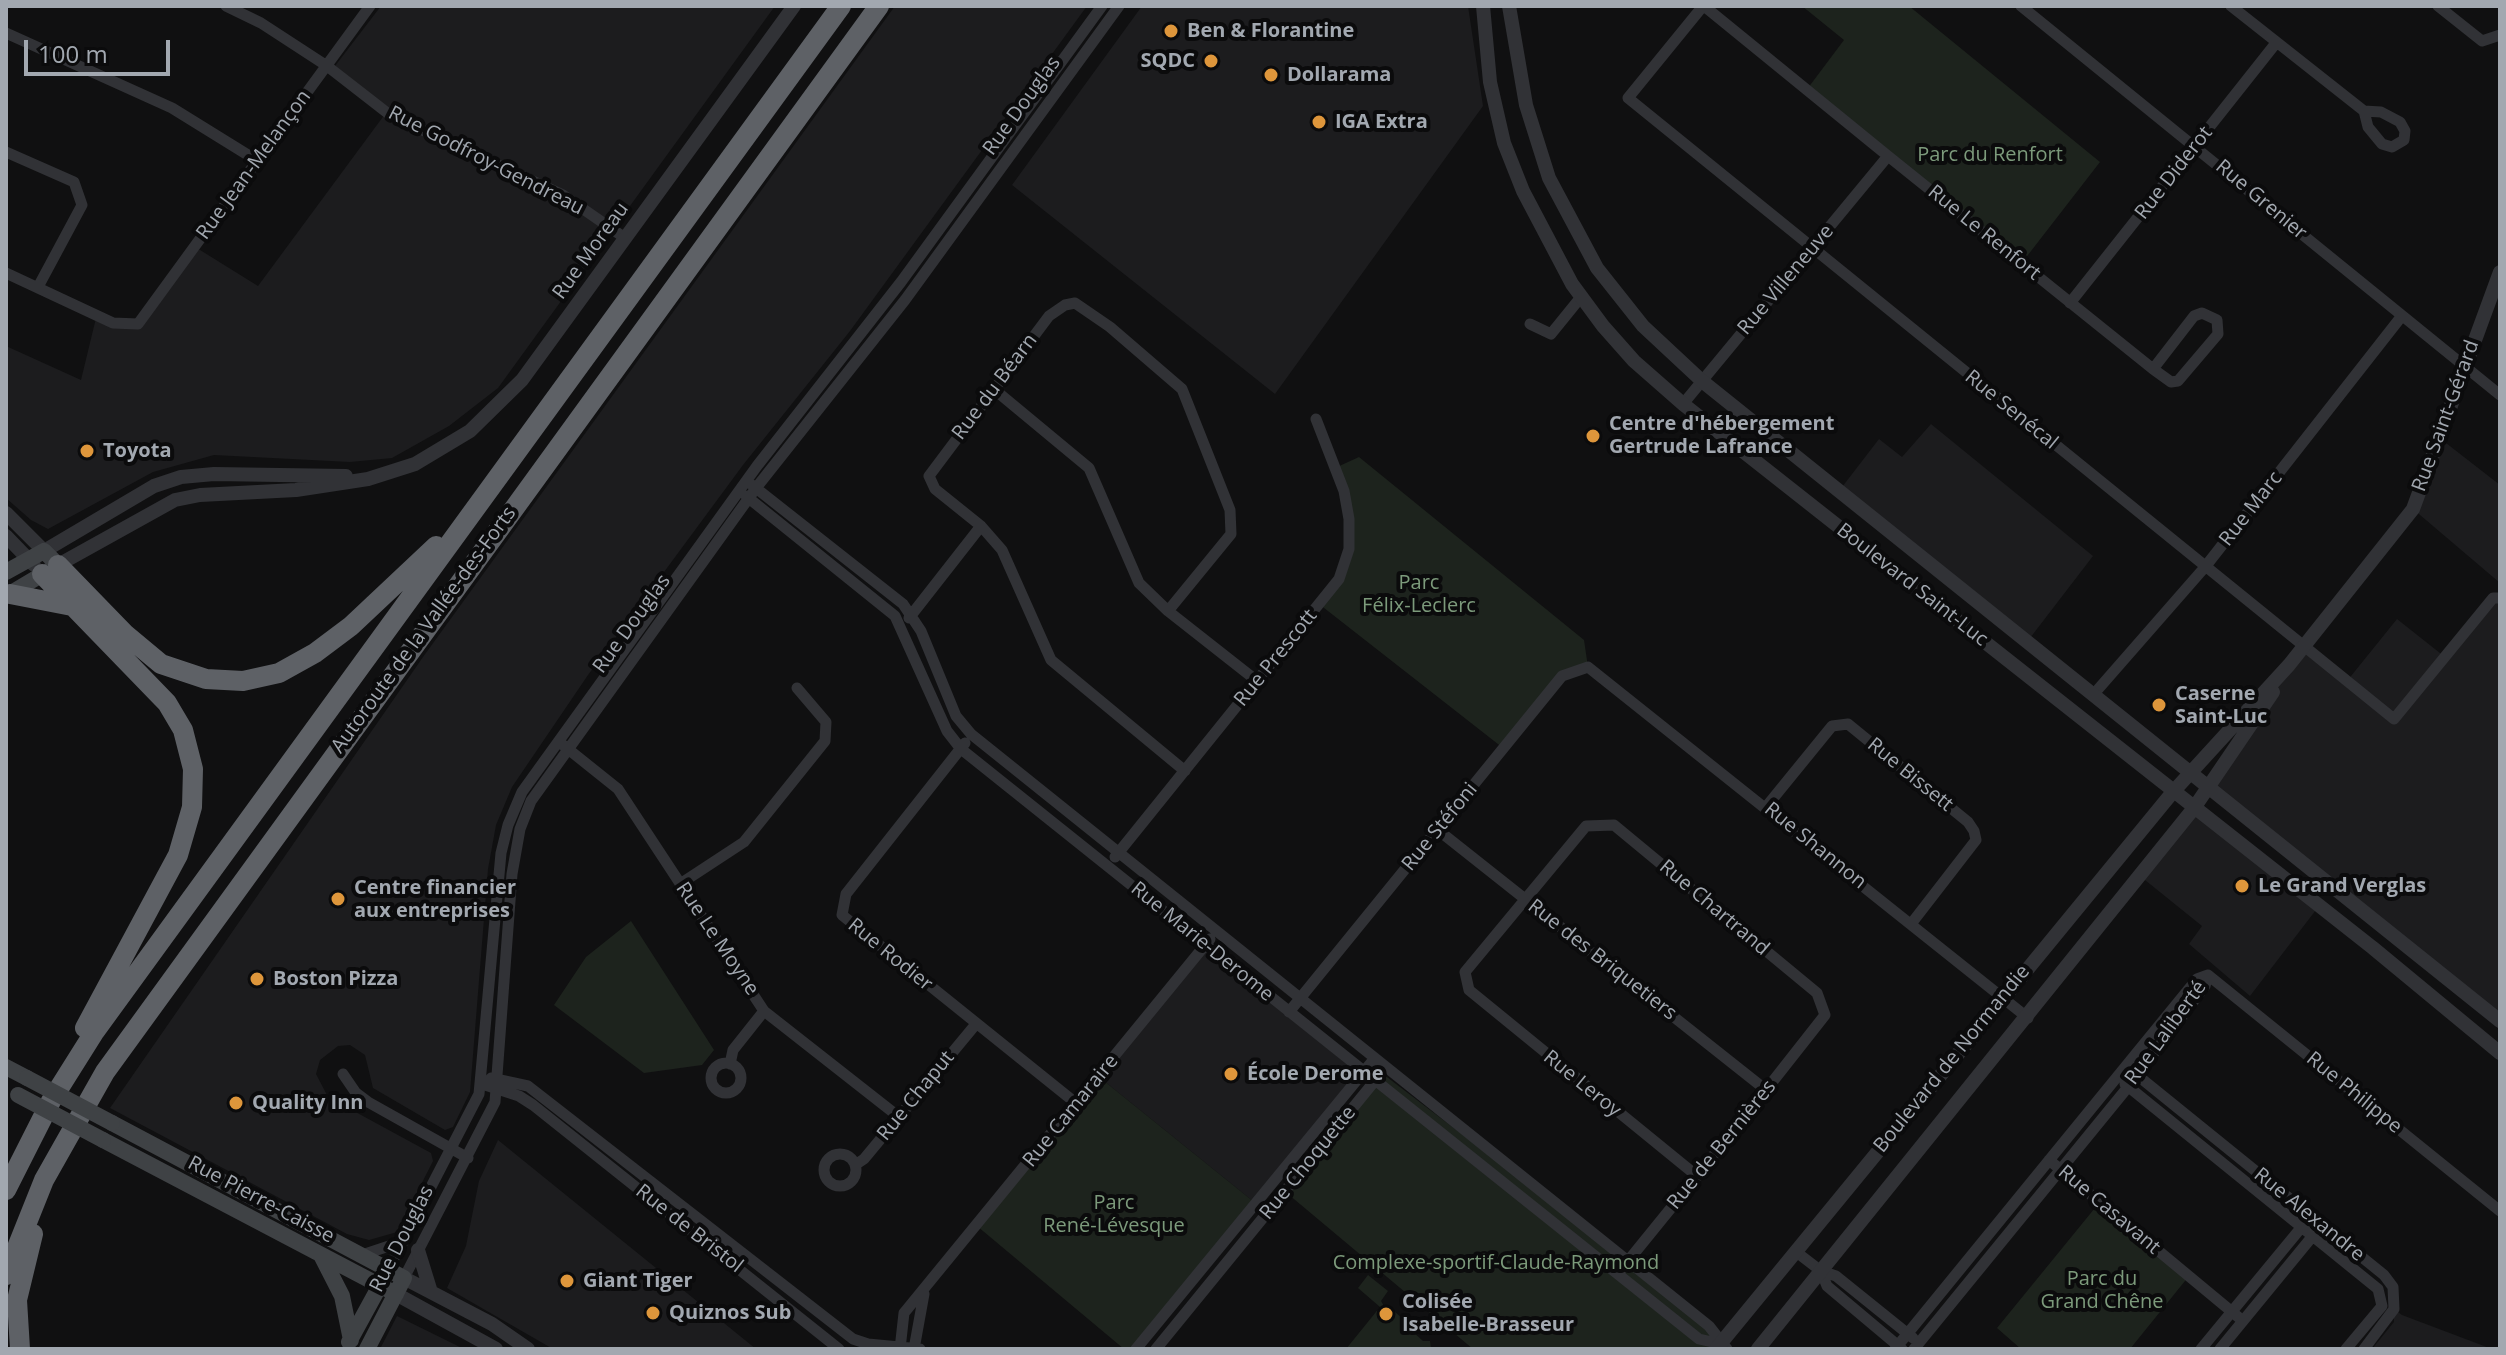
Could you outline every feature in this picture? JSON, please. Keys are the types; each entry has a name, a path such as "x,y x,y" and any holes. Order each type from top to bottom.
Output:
{"highway":[{"name":"Autoroute de la Vallée-des-Forts","path":"6,1190 53,1097 113,1006 841,6"},
{"name":"Autoroute de la Vallée-des-Forts","path":"6,1275 35,1199 68,1132 127,1040 879,6"},
{"path":"43,562 161,664 206,679 252,680 286,669 339,635 474,510"},
{"path":"43,562 72,606 151,685 173,712 189,748 194,793 187,831 167,878 104,990 53,1097"},
{"path":"8,595 72,606"},
{"path":"20,1349 17,1300 42,1206 79,1122 127,1040"}],"main road":[{"name":"Rue Moreau","path":"6,572 43,562"},
{"name":"Rue Moreau","path":"8,595 43,562"},
{"name":"Rue Pierre-Caisse","path":"6,1067 53,1097 112,1123 404,1278"},
{"name":"Rue Pierre-Caisse","path":"12,1092 396,1294"},
{"path":"321,1255 342,1296 348,1344"},
{"name":"Rue Douglas","path":"348,1344 388,1270"},
{"name":"Rue Douglas","path":"367,1349 404,1278"}],"street":[{"name":"Rue Godfroy-Gendreau","path":"226,6 261,23 327,66 390,115 563,195 625,238"},
{"name":"Rue Jean-Melançon","path":"38,287 113,323 138,324 370,6"},
{"name":"Rue Moreau","path":"43,562 175,500 212,494 296,490 382,475 448,446 501,405 794,6"},
{"name":"Rue Douglas","path":"388,1270 476,1104 482,1080 503,844 517,801 562,744 1102,6"},
{"name":"Rue Douglas","path":"748,490 905,300 1119,6"},
{"name":"Boulevard Saint-Luc","path":"1483,6 1490,82 1504,143 1540,229 1581,297 1634,361 1683,404 2172,793 2373,948 2500,1053"},
{"name":"Boulevard Saint-Luc","path":"1509,6 1526,105 1559,199 1597,268 1643,326 1702,381 2500,1021"},
{"name":"Rue Senécal","path":"1704,6 1628,98 2394,719 2493,598 2500,598"},
{"name":"Rue Le Renfort","path":"1704,6 2153,369"},
{"name":"Rue Grenier","path":"2021,6 2500,395"},
{"path":"2231,6 2364,111"},
{"path":"2438,6 2482,41 2500,35"},
{"path":"6,33 172,108 256,160"},
{"name":"Rue Diderot","path":"2070,303 2276,43"},
{"path":"6,152 74,182 82,205 38,287 6,273"},
{"name":"Rue Villeneuve","path":"1683,404 1888,156"},
{"name":"Rue Saint-Gérard","path":"2191,772 2289,665 2413,509 2500,272"},
{"path":"1530,324 1551,334 1581,297"},
{"name":"Rue du Béarn","path":"1168,611 1222,547 1231,534 1232,523 1182,389 1157,365 1075,303 1065,305 1049,316 929,476 935,489 981,526 1002,550 1051,660 1185,771"},
{"path":"2202,313 2217,320 2218,334 2178,381 2171,382 2153,369 2194,316 2202,313"},
{"name":"Rue Marc","path":"2093,695 2205,567 2401,317"},
{"path":"995,390 1089,468 1139,583 1168,611 1257,681"},
{"name":"Rue Prescott","path":"1107,866 1339,579 1349,549 1349,519 1344,491 1316,419"},
{"name":"Rue Marie-Derome","path":"748,490 903,604 911,615 956,716 971,734 1709,1326 1721,1347"},
{"name":"Rue Marie-Derome","path":"748,490 895,616 947,731 961,749 1699,1339 1721,1347"},
{"path":"6,513 43,562"},
{"path":"902,628 981,526"},
{"path":"6,536 43,562"},
{"name":"Rue Saint-Gérard","path":"2209,787 2253,725 2289,665"},
{"name":"Rue Stéfoni","path":"1289,1012 1562,676 1588,667 1601,675"},
{"name":"Rue Shannon","path":"1601,675 2028,1018"},
{"path":"680,884 744,842 825,741 826,722 797,688"},
{"name":"Rue Bissett","path":"1766,807 1832,726 1848,724 1968,822 1974,831 1976,840 1911,924"},
{"name":"Rue Rodier","path":"971,734 846,894 842,915 1077,1104"},
{"name":"Rue Douglas","path":"404,1278 490,1116 498,1084 517,840 531,801 562,744"},
{"name":"Rue Le Moyne","path":"562,744 618,789 764,1011 899,1117"},
{"name":"Boulevard de Normandie","path":"1721,1347 2002,997 2191,772"},
{"name":"Boulevard de Normandie","path":"1758,1349 2028,1018 2209,787"},
{"name":"Rue Chartrand","path":"1525,899 1586,826 1614,825 1817,993 1825,1015"},
{"name":"Rue des Briquetiers","path":"1438,830 1766,1090"},
{"name":"Rue Leroy","path":"1525,899 1465,972 1469,990 1697,1176"},
{"path":"2373,948 2386,929"},
{"name":"Rue Camaraire","path":"900,1347 904,1313 1217,932"},
{"name":"Rue Laliberté","path":"1898,1348 2049,1160 2118,1079 2132,1071 2205,986 2208,975"},
{"name":"Rue Philippe","path":"2208,975 2500,1211"},
{"path":"730,1064 733,1050 764,1011"},
{"name":"Rue de Bernières","path":"1618,1274 1825,1015"},
{"name":"Rue Chaput","path":"855,1165 864,1159 976,1024"},
{"name":"Rue Choquette","path":"1136,1349 1375,1058"},
{"name":"Rue Choquette","path":"1156,1349 1386,1067"},
{"name":"Rue Laliberté","path":"1916,1346 2128,1087 2132,1071"},
{"name":"Rue Alexandre","path":"2132,1071 2311,1215 2387,1293"},
{"path":"343,1074 361,1097 468,1158"},
{"name":"Rue Alexandre","path":"2118,1079 2312,1237 2387,1293"},
{"name":"Rue de Bristol","path":"482,1080 528,1086 853,1339 868,1344 916,1348"},
{"name":"Rue de Bristol","path":"498,1084 524,1099 839,1349"},
{"path":"2214,1157 2223,1145"},
{"name":"Rue Casavant","path":"2049,1160 2243,1321"},
{"name":"Rue de Bristol","path":"629,1182 638,1171"},
{"path":"2013,1203 2025,1214"},
{"path":"2201,1349 2311,1215"},
{"path":"2220,1349 2322,1225"},
{"path":"362,1255 404,1241"},
{"path":"1219,1249 1230,1259"},
{"path":"418,1250 431,1292"},
{"path":"1795,1251 1821,1271 1836,1276 1908,1333 1916,1346"},
{"name":"Rue de Bristol","path":"749,1276 756,1265"},
{"path":"1821,1271 1827,1286 1898,1348"},
{"name":"Rue Pierre-Caisse","path":"404,1278 492,1324 528,1349"},
{"name":"Rue Camaraire","path":"916,1348 918,1315 926,1289"},
{"path":"2346,1349 2382,1306 2387,1293"},
{"path":"2364,1349 2388,1319 2387,1293"},
{"name":"Rue Pierre-Caisse","path":"396,1294 496,1349"}],"shaded area":[{"path":"381,6 775,6 498,388 449,426 392,458 350,462 214,455 153,472 48,529 31,520 6,498 6,346 81,380 96,318 137,325 192,245 258,286 388,110 335,66"},
{"path":"895,6 1087,6 850,331 743,465 588,675 512,787 496,825 488,869 470,1092 453,1127 445,1130 373,1088 365,1055 350,1045 338,1046 320,1060 316,1074 328,1097 431,1153 433,1161 397,1232 369,1240 347,1234 110,1108 423,657"},
{"path":"1142,6 1468,6 1483,106 1275,394 1012,185"},
{"path":"1931,424 2093,556 2027,642 1839,491 1879,439 1902,457"},
{"path":"2437,436 2500,485 2500,583 2413,509"},
{"path":"2500,592 2500,1021 2209,787 2304,647 2347,681 2397,619 2445,657"},
{"path":"2194,808 2319,906 2250,996 2189,944 2202,926 2140,876"},
{"name":"École Derome","path":"1206,945 1364,1071 1254,1202 1099,1077"},
{"path":"498,1140 756,1349 553,1349 447,1288 466,1246 479,1181"},
{"path":"2394,1309 2402,1315 2492,1349 2372,1349 2394,1322"},
{"path":"397,1316 464,1349 380,1349"}],"green space":[{"name":"Parc du Renfort","path":"1802,6 1909,6 2100,162 2021,264 1808,88 1844,40"},
{"name":"Parc Félix-Leclerc","path":"1359,457 1584,640 1588,667 1575,669 1503,748 1319,604 1339,579 1349,549 1335,468"},
{"path":"631,921 714,1050 702,1065 644,1073 554,1005 586,957"},
{"name":"Complexe-sportif-Claude-Raymond","path":"1379,1071 1628,1261 1722,1340 1714,1349 1473,1349 1282,1189"},
{"name":"Parc René-Lévesque","path":"1099,1077 1254,1202 1133,1349 1124,1349 977,1226"},
{"name":"Parc du Grand Chêne","path":"2099,1203 2189,1276 2130,1349 2021,1349 1997,1328"},
{"name":"Colisée Isabelle-Brasseur","path":"1368,1275 1388,1291 1381,1301 1385,1308 1388,1306 1402,1318 1400,1322 1406,1326 1410,1321 1416,1326 1412,1331 1423,1341 1430,1341 1431,1349 1346,1349 1380,1307 1358,1288"}],"place":[{"name":"Ben & Florantine","path":"1171,31"},
{"name":"SQDC","path":"1211,61"},
{"name":"Dollarama","path":"1271,75"},
{"name":"IGA Extra","path":"1319,122"},
{"name":"Centre d'hébergement Gertrude Lafrance","path":"1593,436"},
{"name":"Toyota","path":"87,451"},
{"name":"Caserne Saint-Luc","path":"2159,705"},
{"name":"Le Grand Verglas","path":"2242,886"},
{"name":"Centre financier aux entreprises","path":"338,899"},
{"name":"Boston Pizza","path":"257,979"},
{"name":"École Derome","path":"1231,1074"},
{"name":"Quality Inn","path":"236,1103"},
{"name":"Giant Tiger","path":"567,1281"},
{"name":"Quiznos Sub","path":"653,1313"},
{"name":"Colisée Isabelle-Brasseur","path":"1386,1314"}]}
